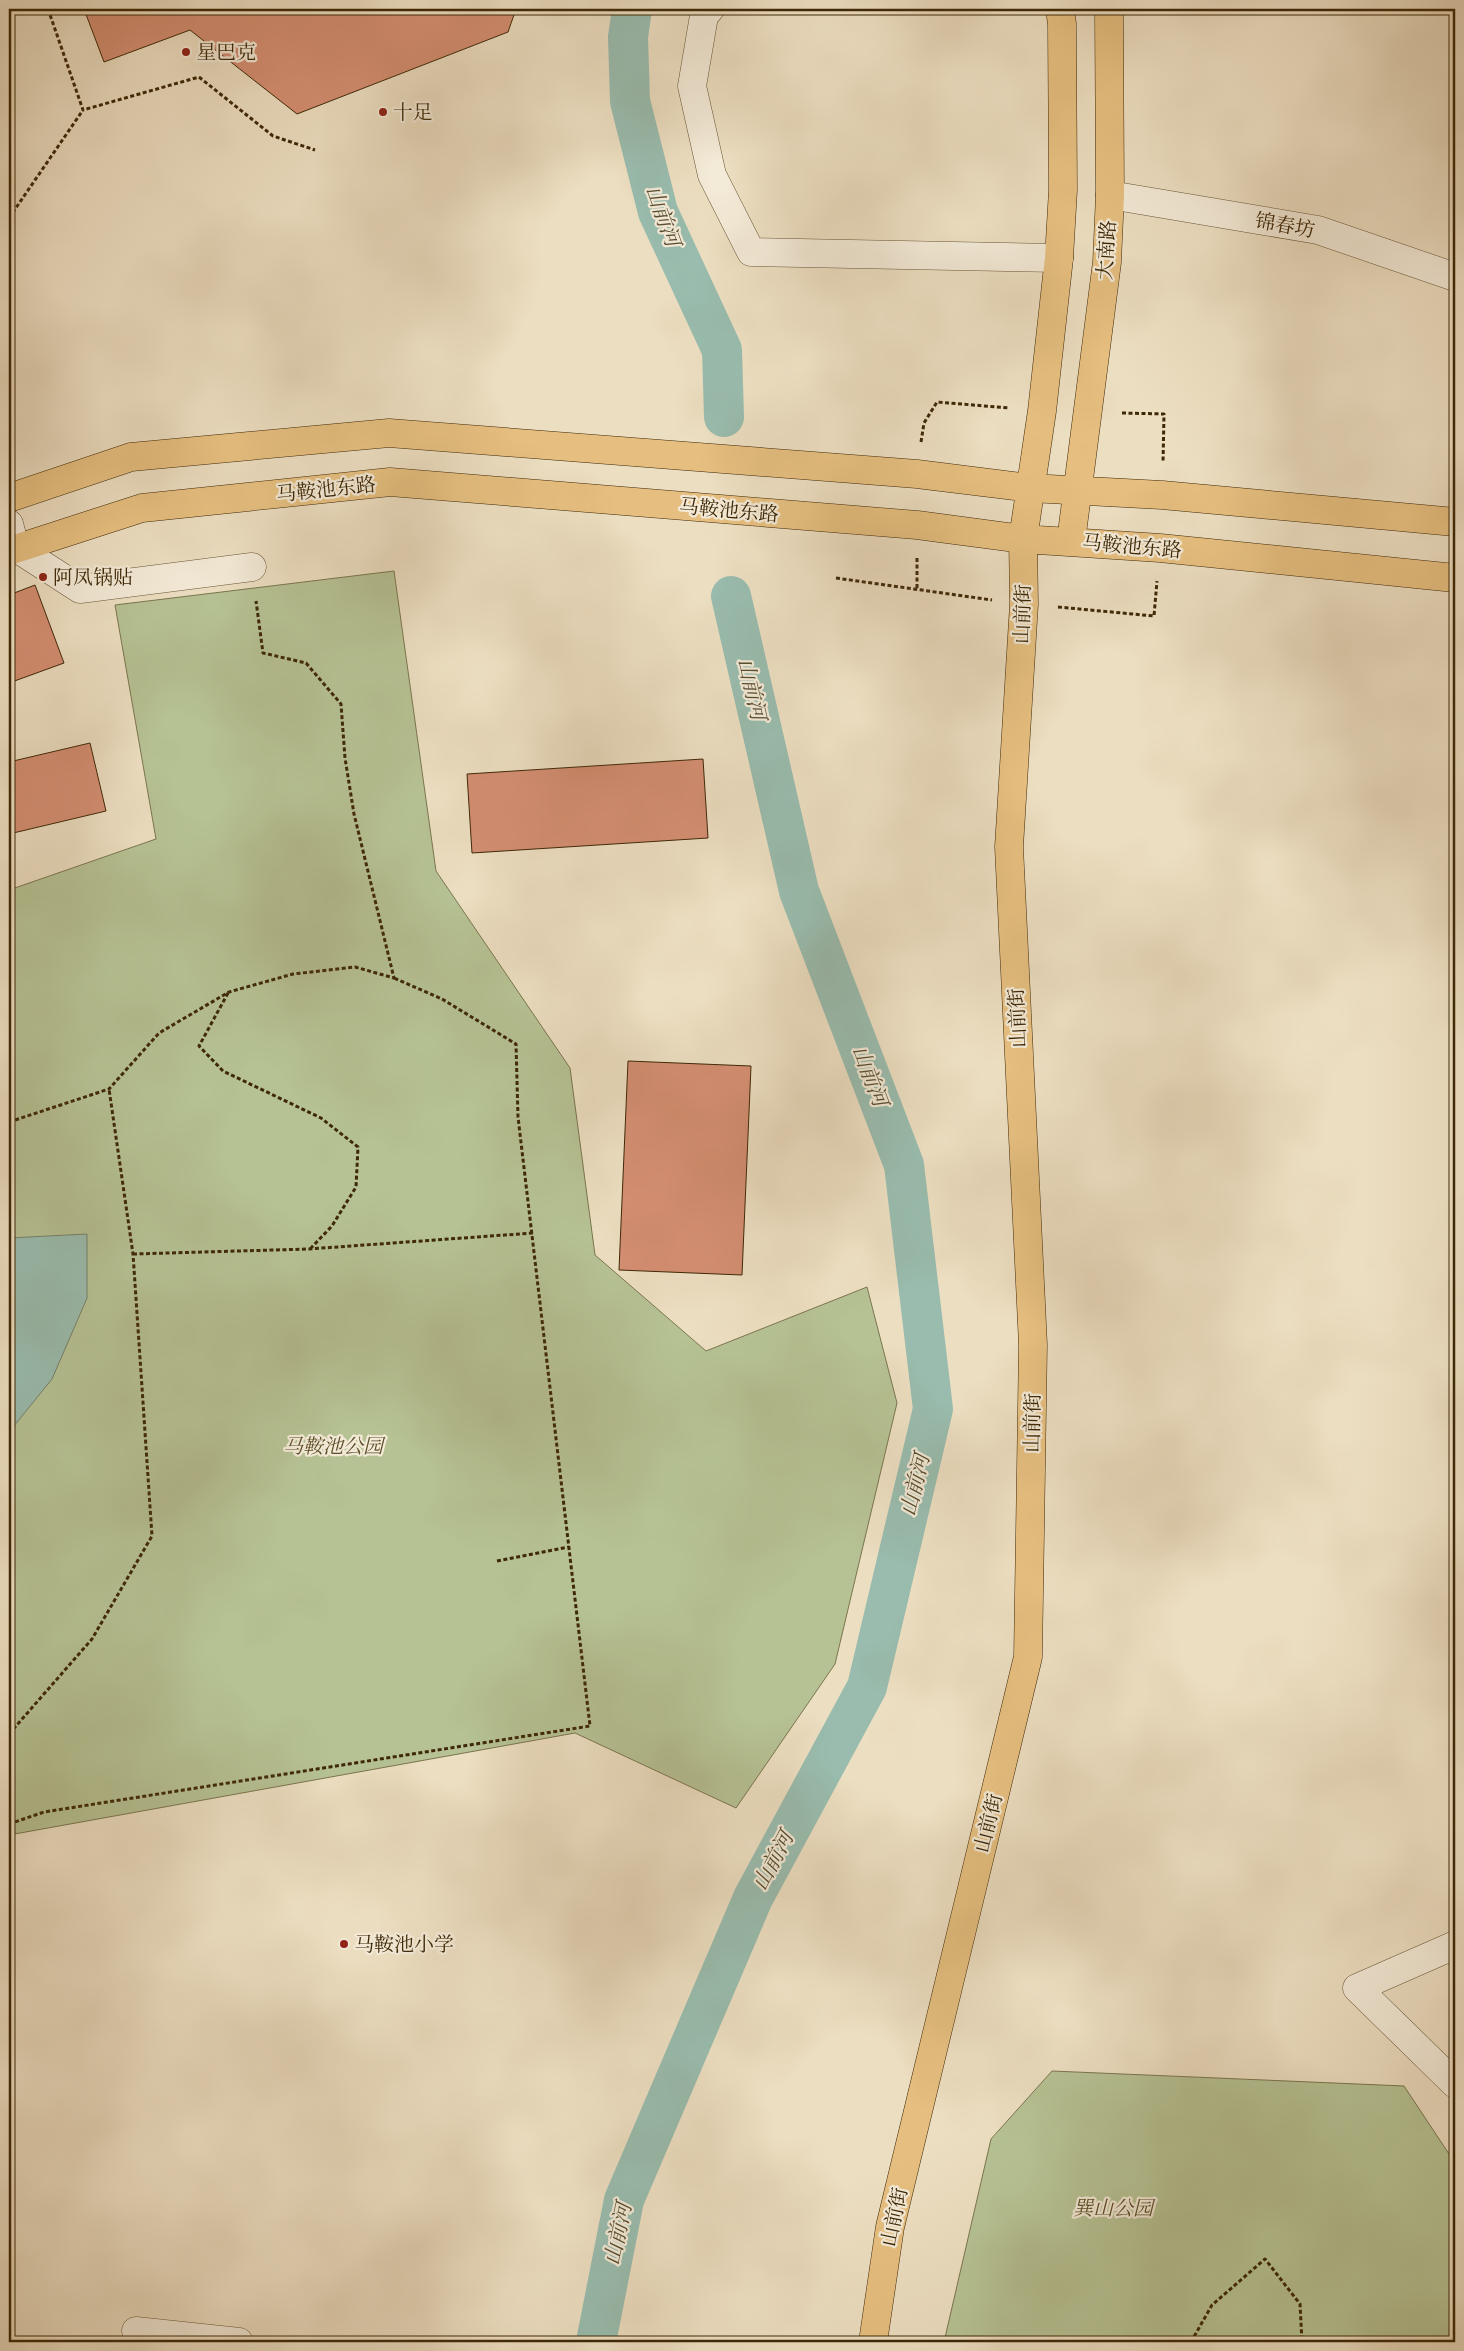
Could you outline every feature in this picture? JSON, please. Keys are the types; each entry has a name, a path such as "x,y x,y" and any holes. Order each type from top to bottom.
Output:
{"main road":[{"path":"1030,488 1042,411 1059,258 1063,190 1062,24 1060,9"},
{"name":"大南路","path":"1078,490 1106,262 1110,195 1109,9"},
{"path":"9,498 131,457 389,433 917,474 1030,488 1162,495 1455,522"},
{"name":"马鞍池东路","path":"11,541 142,508 390,482 917,525 1023,539 1072,541 1455,578"},
{"name":"山前街","path":"874,2342 890,2227 1028,1657 1033,1346 1008,847 1024,604 1023,539 1030,488"},
{"path":"1072,541 1078,490"}],"street":[{"path":"710,9 704,16 692,86 712,175 751,252 1059,258"},
{"name":"锦春坊","path":"1110,195 1318,230 1455,278"},
{"path":"11,541 80,589 252,567"},
{"path":"1455,1945 1356,1988 1455,2084"},
{"path":"136,2331 239,2342"}],"path":[{"path":"48,9 83,110"},
{"path":"9,218 83,110 199,77 274,136 315,150"},
{"path":"252,567 263,653 306,663 341,704 345,758 354,814 394,978"},
{"path":"9,1122 109,1090 159,1033 229,992 293,974 355,967 394,978 442,998 516,1044 518,1117 590,1726 44,1812 9,1824"},
{"path":"229,992 199,1046 223,1071 321,1118 358,1147 356,1187 332,1226 309,1250"},
{"path":"9,1734 92,1639 152,1536 133,1254 109,1090"},
{"path":"133,1254 309,1250 533,1233"},
{"path":"497,1561 569,1548"},
{"path":"1191,2342 1212,2305 1265,2259 1300,2304 1302,2342"}],"green space":[{"name":"马鞍池公园","path":"394,571 436,871 570,1068 595,1255 706,1351 867,1287 897,1403 835,1664 736,1808 575,1733 9,1835 9,890 156,839 115,605"},
{"name":"巽山公园","path":"1052,2071 1404,2086 1455,2163 1455,2342 944,2342 991,2139"}],"shaded area":[{"path":"87,1234 87,1298 52,1379 9,1432 9,1238"}],"building":[{"path":"84,9 516,9 508,32 297,114 190,30 104,62"},
{"path":"35,585 64,663 9,683 9,595"},
{"path":"90,743 106,811 9,834 9,762"},
{"path":"703,759 708,838 472,853 467,774"},
{"path":"628,1061 751,1066 742,1275 619,1270"}],"waterway":[{"name":"山前河","path":"632,9 628,37 630,101 658,212 722,350 724,417"},
{"name":"山前河","path":"596,2342 624,2200 753,1898 867,1687 933,1409 904,1165 799,891 731,596"}],"place":[{"name":"星巴克","path":"186,52"},
{"name":"十足","path":"383,112"},
{"name":"阿凤锅贴","path":"43,577"},
{"name":"马鞍池小学","path":"344,1944"}]}
